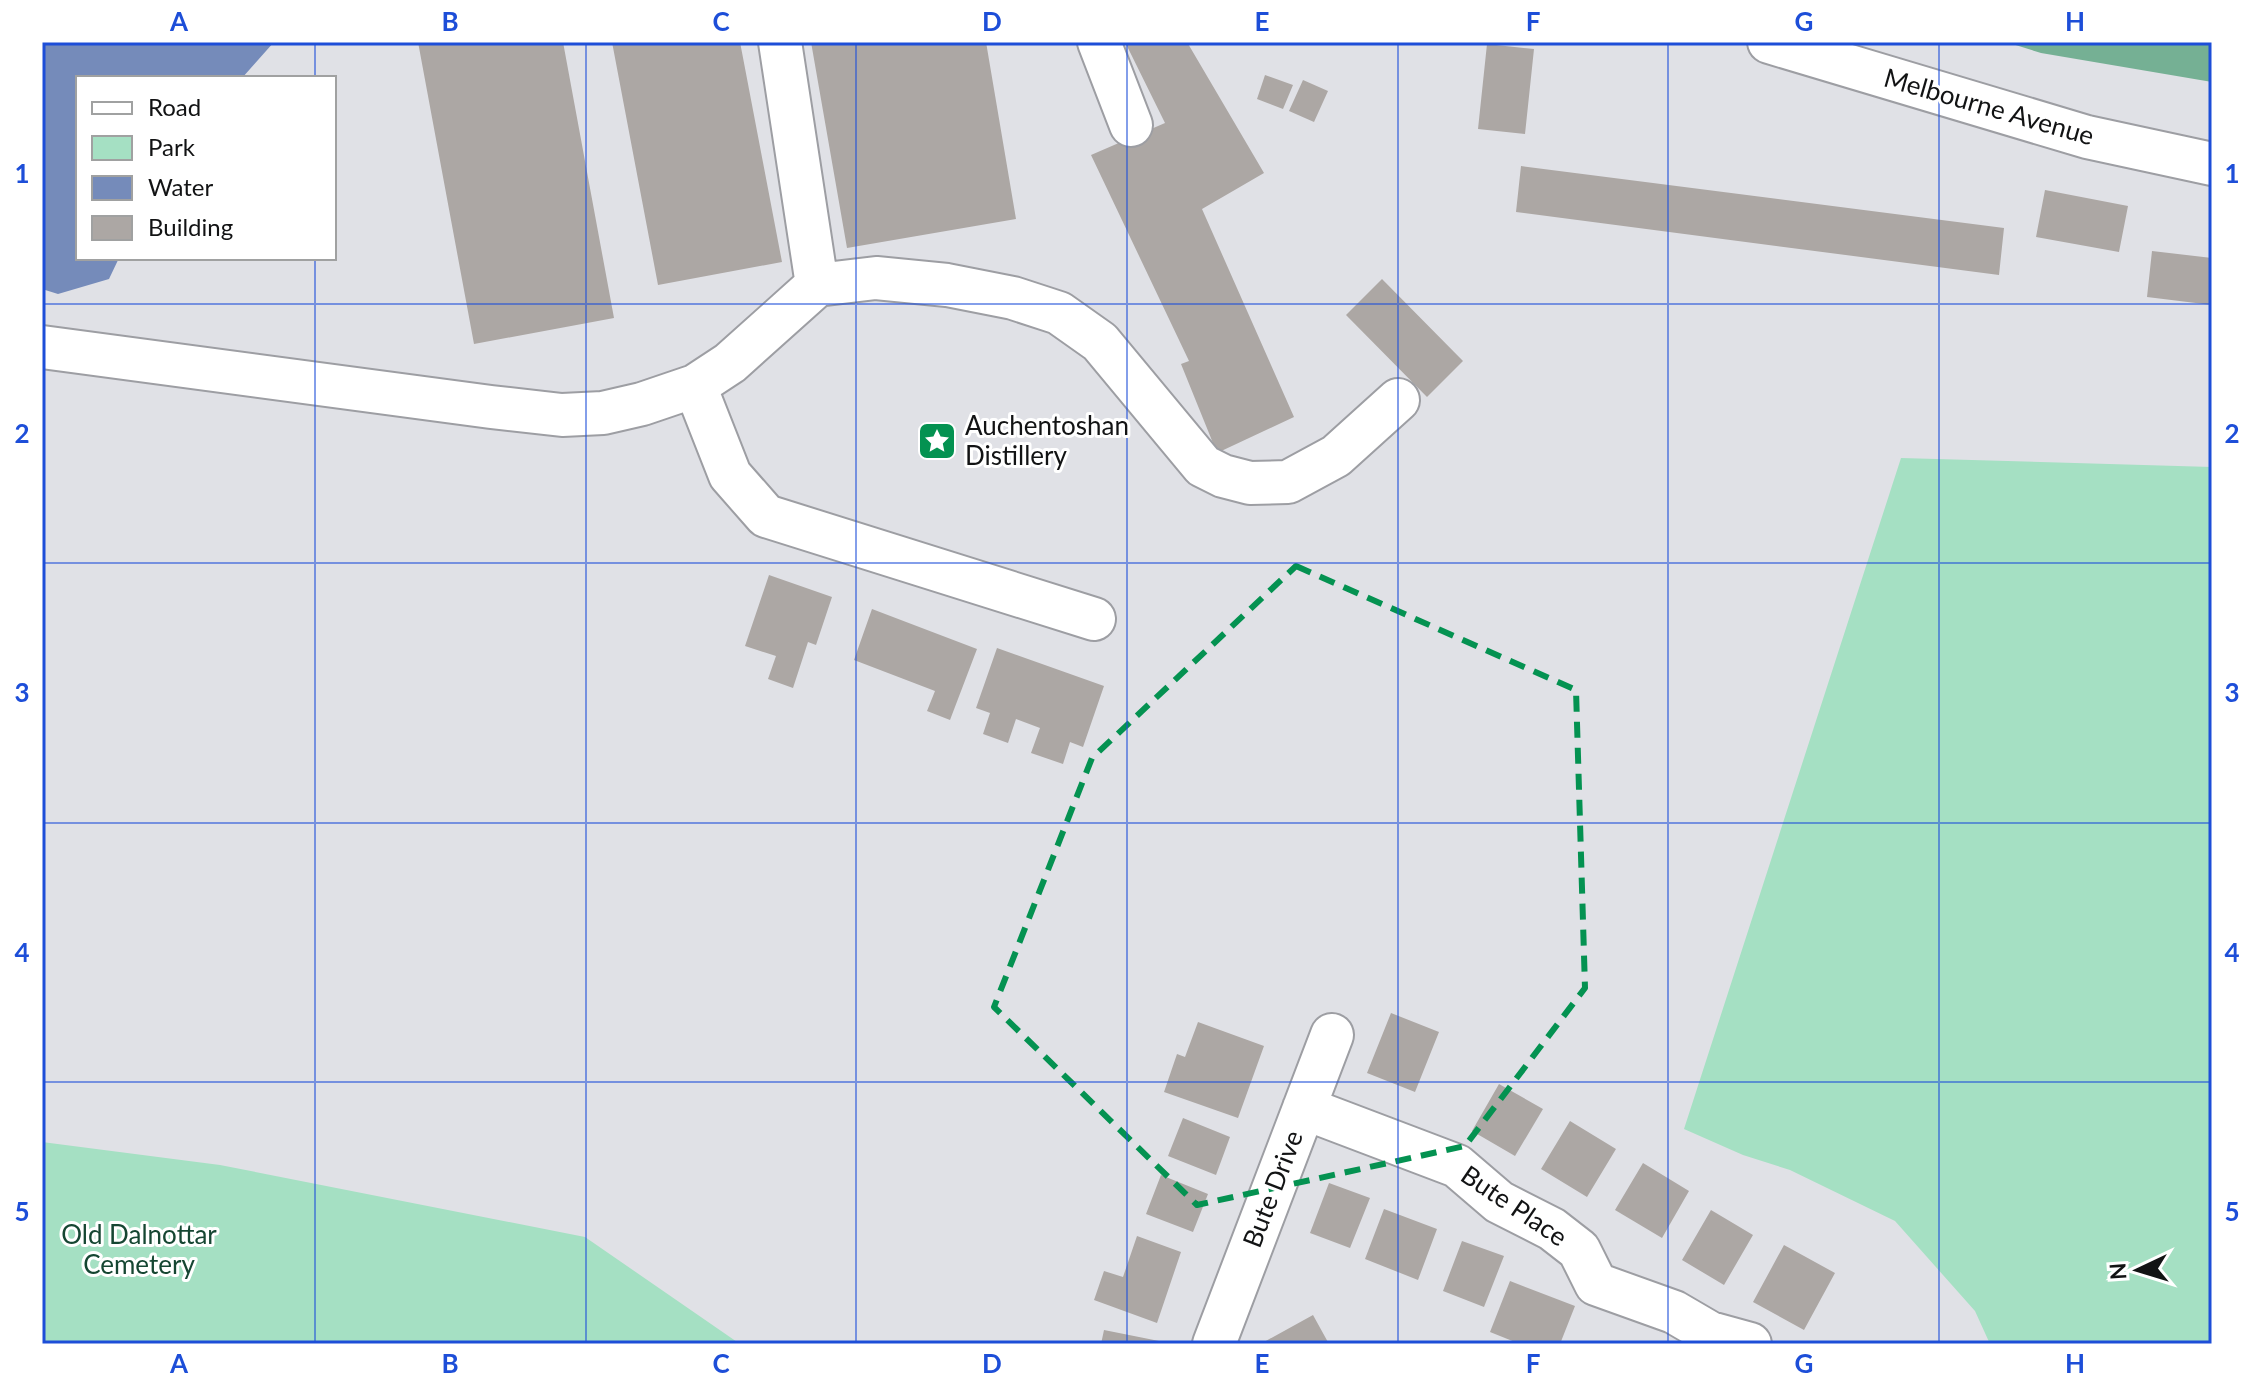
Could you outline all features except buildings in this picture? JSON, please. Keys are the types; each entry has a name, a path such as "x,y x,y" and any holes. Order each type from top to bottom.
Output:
{"street":[{"path":"780,42 817,285"},
{"path":"1099,42 1131,125"},
{"name":"Melbourne Avenue","path":"1769,42 2087,137 2212,164"},
{"path":"42,347 562,415 603,413 695,386 730,363 817,285 876,278 947,285 1013,298 1059,313 1100,342 1203,466 1223,476 1250,483 1288,482 1336,456 1398,400"},
{"path":"42,361 125,359"},
{"path":"695,386 730,475 766,516 1094,619"},
{"name":"Bute Drive","path":"1214,1344 1332,1035"},
{"name":"Bute Place","path":"1304,1108 1457,1166 1499,1202 1552,1229 1579,1250 1596,1284 1674,1312 1710,1333 1750,1344"}],"highlighted area":[{"path":"1296,566 1576,690 1585,988 1465,1146 1197,1205 994,1007 1092,758"}],"green space":[{"path":"2006,42 2212,42 2212,82 2041,53"},
{"path":"1901,458 2212,467 2212,1344 1990,1344 1975,1311 1895,1221 1790,1170 1743,1155 1684,1129"},
{"name":"Old Dalnottar Cemetery","path":"42,1142 220,1165 585,1237 740,1344 42,1344"}],"water":[{"path":"42,42 274,42 244,76 76,76 76,260 118,260 109,279 58,294 42,289"}],"place":[{"name":"Auchentoshan Distillery","path":"937,441"}]}
